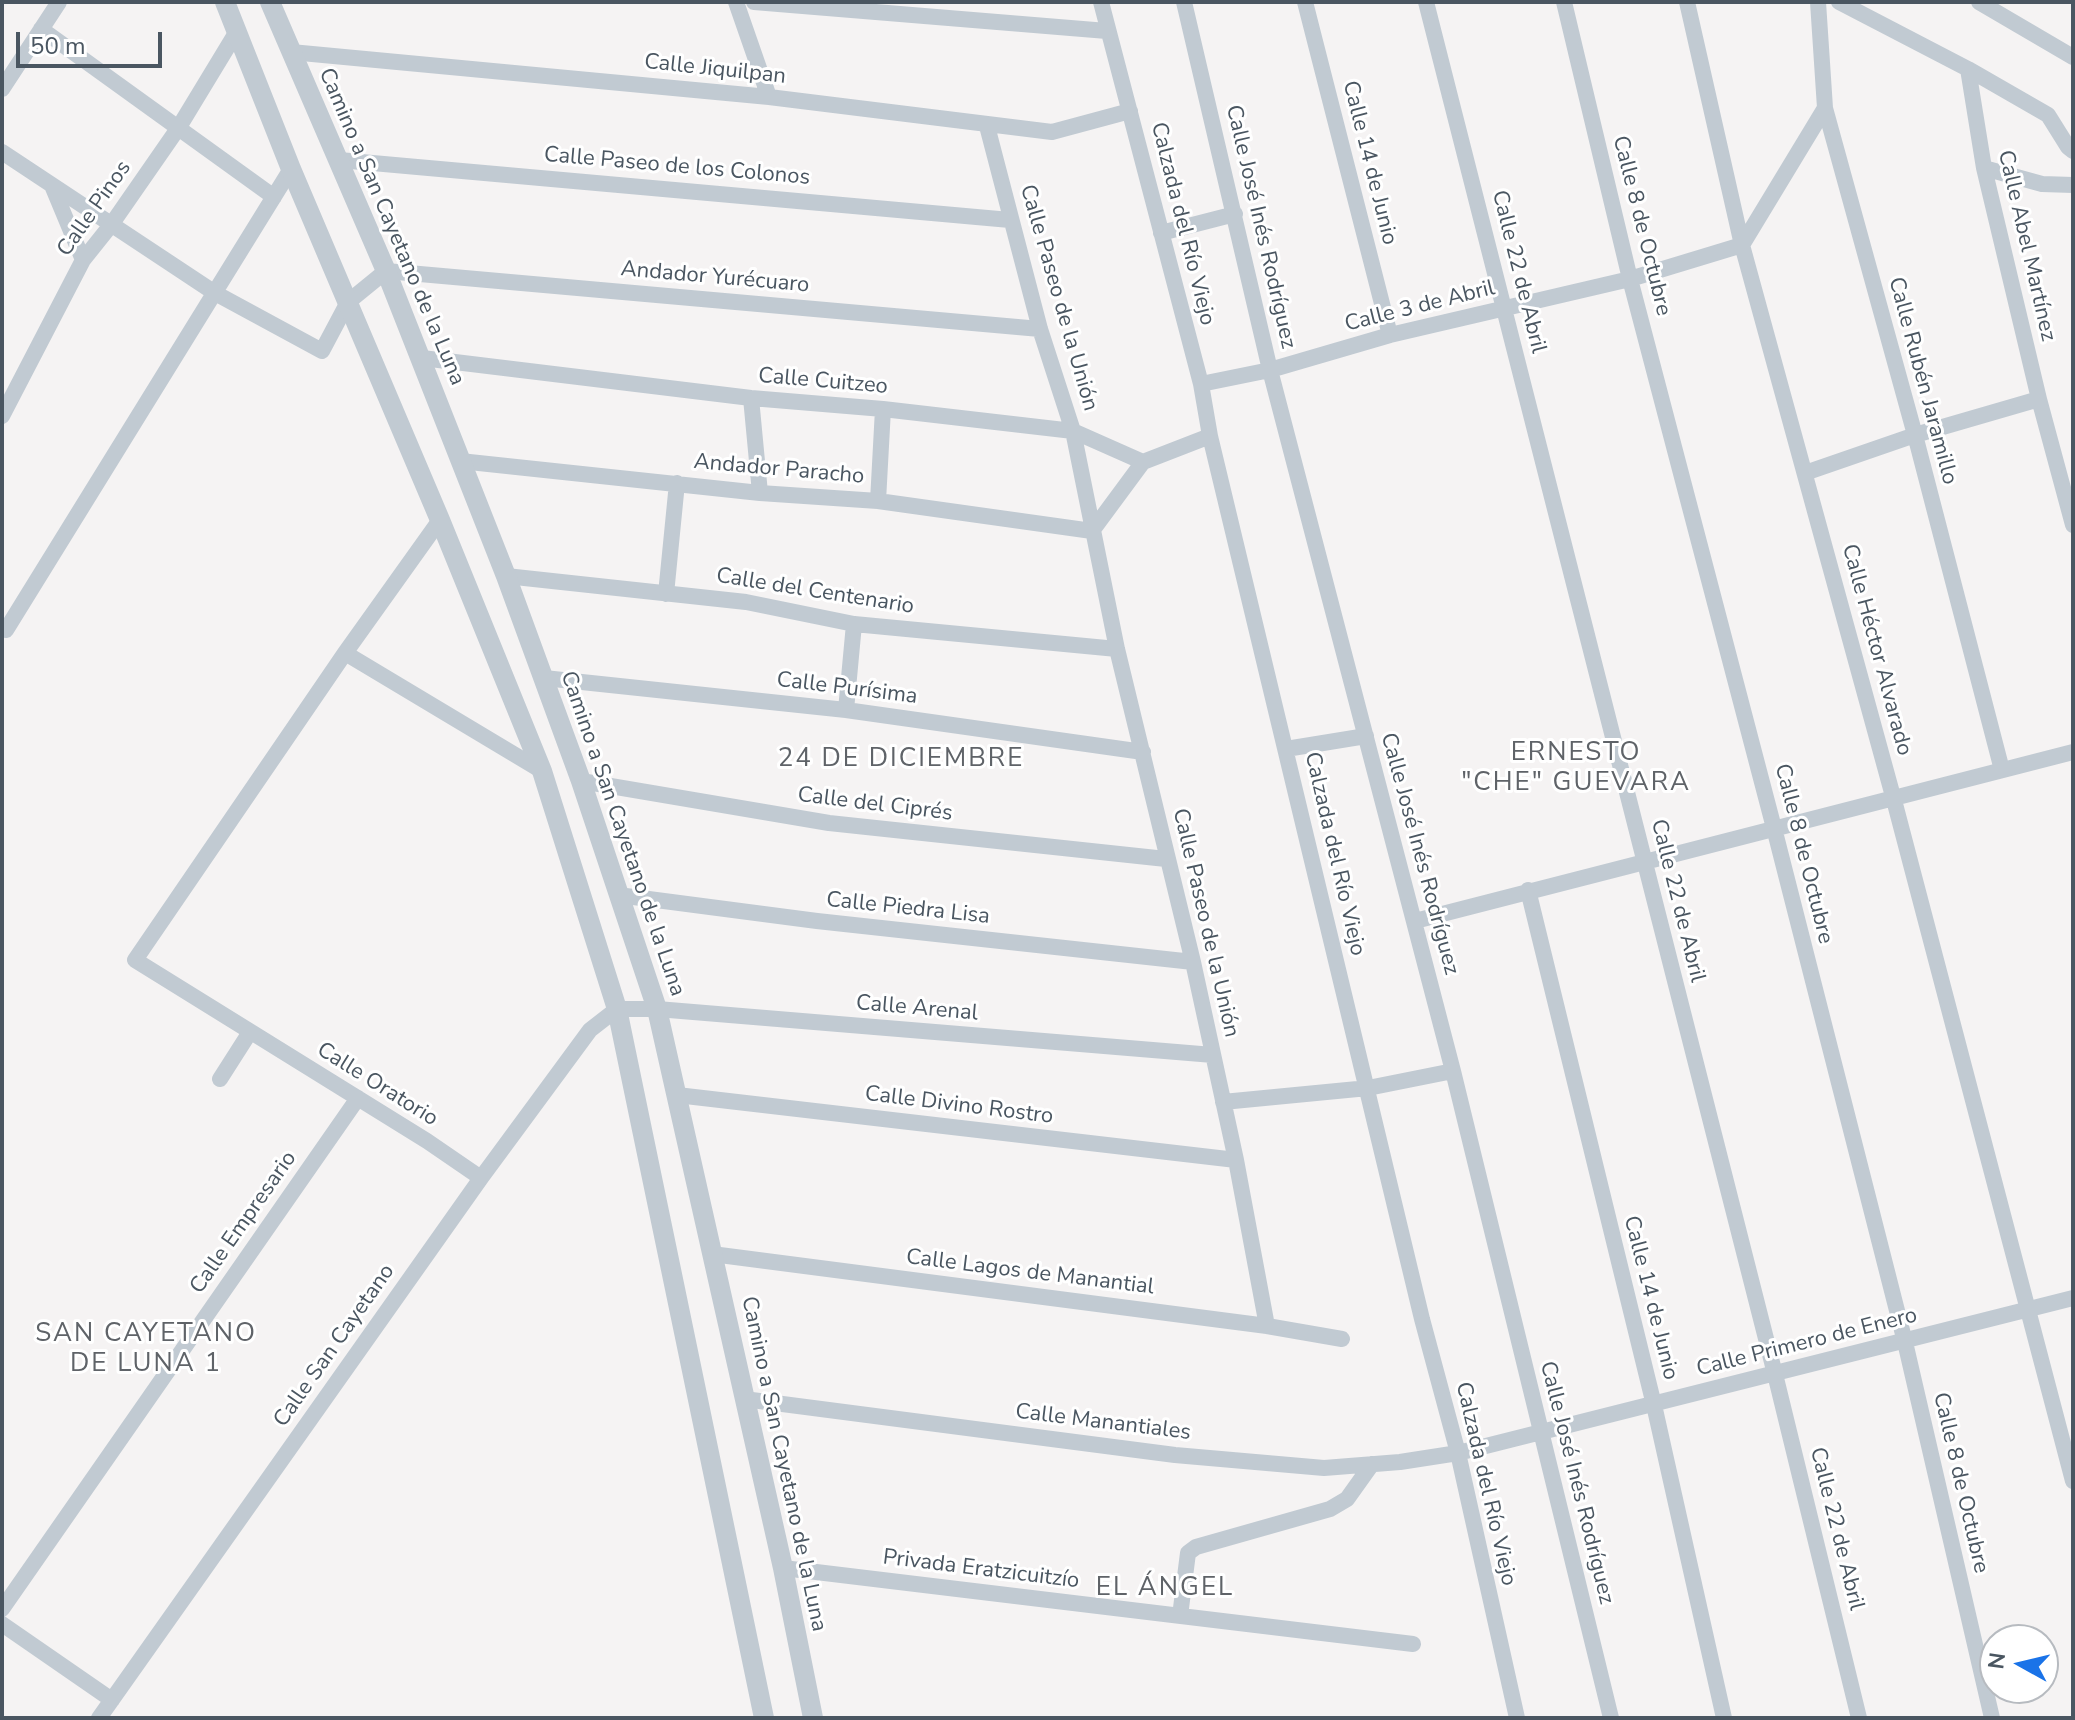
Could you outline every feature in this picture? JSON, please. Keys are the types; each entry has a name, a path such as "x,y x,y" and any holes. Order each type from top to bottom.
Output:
{"street":[{"path":"2,89 59,2"},
{"path":"225,2 291,169 440,520 542,771 617,1009 764,1718"},
{"name":"Camino a San Cayetano de la Luna","path":"270,2 422,358 506,576 581,781 657,1009 783,1568 813,1718"},
{"path":"736,2 769,97"},
{"path":"754,2 1107,31"},
{"name":"Calzada del Río Viejo","path":"1101,2 1201,384 1210,436 1422,1319 1458,1453 1517,1718"},
{"name":"Calle José Inés Rodríguez","path":"1184,2 1270,370 1453,1071 1611,1718"},
{"name":"Calle 14 de Junio","path":"1305,2 1390,335"},
{"name":"Calle 22 de Abril","path":"1426,2 1775,1374 1859,1718"},
{"name":"Calle 8 de Octubre","path":"1564,2 1630,279 1905,1342 1992,1718"},
{"name":"Calle Héctor Alvarado","path":"1687,2 1742,245 1894,800 2073,1481"},
{"name":"Calle Rubén Jaramillo","path":"1818,2 1825,108 1915,435 2002,770"},
{"path":"1839,2 1968,69 2048,115 2073,151"},
{"path":"1979,2 2073,57"},
{"path":"41,29 274,197"},
{"name":"Calle Pinos","path":"2,416 83,260 179,127 236,33"},
{"name":"Calle Jiquilpan","path":"291,52 769,97 1052,132 1130,111"},
{"name":"Calle Abel Martínez","path":"1968,69 1984,168 2039,399 2073,525"},
{"path":"1742,245 1825,108"},
{"name":"Calle Paseo de la Unión","path":"987,126 1040,329 1073,431 1117,649 1193,962 1236,1160 1267,1326"},
{"path":"2,152 215,293 322,351 348,302 386,271"},
{"name":"Calle Paseo de los Colonos","path":"339,160 1010,220"},
{"path":"1984,168 2042,184 2073,185"},
{"path":"6,630 291,169"},
{"path":"53,188 83,260"},
{"path":"1161,233 1235,214"},
{"name":"Calle 3 de Abril","path":"1201,384 1270,370 1390,335 1630,279 1742,245"},
{"name":"Andador Yurécuaro","path":"386,271 1040,329"},
{"name":"Calle Cuitzeo","path":"422,358 751,398 883,409 1073,431 1143,462"},
{"path":"751,398 760,493"},
{"path":"1805,473 1915,435 2039,399"},
{"path":"878,501 883,409"},
{"path":"1092,531 1143,462 1210,436"},
{"name":"Andador Paracho","path":"460,461 760,493 878,501 1092,531"},
{"path":"666,594 677,483"},
{"path":"440,520 345,653 542,771"},
{"name":"Calle del Centenario","path":"506,576 746,602 854,624 1117,649"},
{"path":"846,710 854,624"},
{"name":"Calle Oratorio","path":"345,653 135,960 481,1178"},
{"name":"Calle Purísima","path":"544,678 846,710 1143,752"},
{"path":"1286,749 1366,736"},
{"path":"1415,921 2073,752"},
{"name":"Calle del Ciprés","path":"581,781 829,823 1166,859"},
{"name":"Calle 14 de Junio","path":"1528,890 1654,1405 1724,1718"},
{"name":"Calle Piedra Lisa","path":"618,895 817,921 1193,962"},
{"name":"Calle Arenal","path":"617,1009 657,1009 1213,1055"},
{"name":"Calle San Cayetano","path":"99,1718 481,1178 590,1030 617,1009"},
{"path":"220,1079 250,1032"},
{"path":"1223,1102 1368,1088 1453,1071"},
{"name":"Calle Divino Rostro","path":"677,1095 1236,1160"},
{"name":"Calle Empresario","path":"2,1609 358,1098"},
{"name":"Calle Lagos de Manantial","path":"712,1254 1267,1326 1342,1339"},
{"name":"Calle Primero de Enero","path":"1458,1453 2073,1298"},
{"name":"Calle Manantiales","path":"744,1399 1175,1455 1324,1468 1458,1453"},
{"path":"1180,1616 1188,1553 1196,1547 1330,1509 1347,1499 1372,1464"},
{"name":"Privada Eratzicuitzío","path":"783,1568 1413,1644"},
{"path":"2,1624 112,1700"}],"district":[{"name":"24 DE DICIEMBRE","path":"901,760"},
{"name":"ERNESTO \"CHE\" GUEVARA","path":"1576,769"},
{"name":"SAN CAYETANO DE LUNA 1","path":"146,1350"},
{"name":"EL ÁNGEL","path":"1165,1589"}]}
